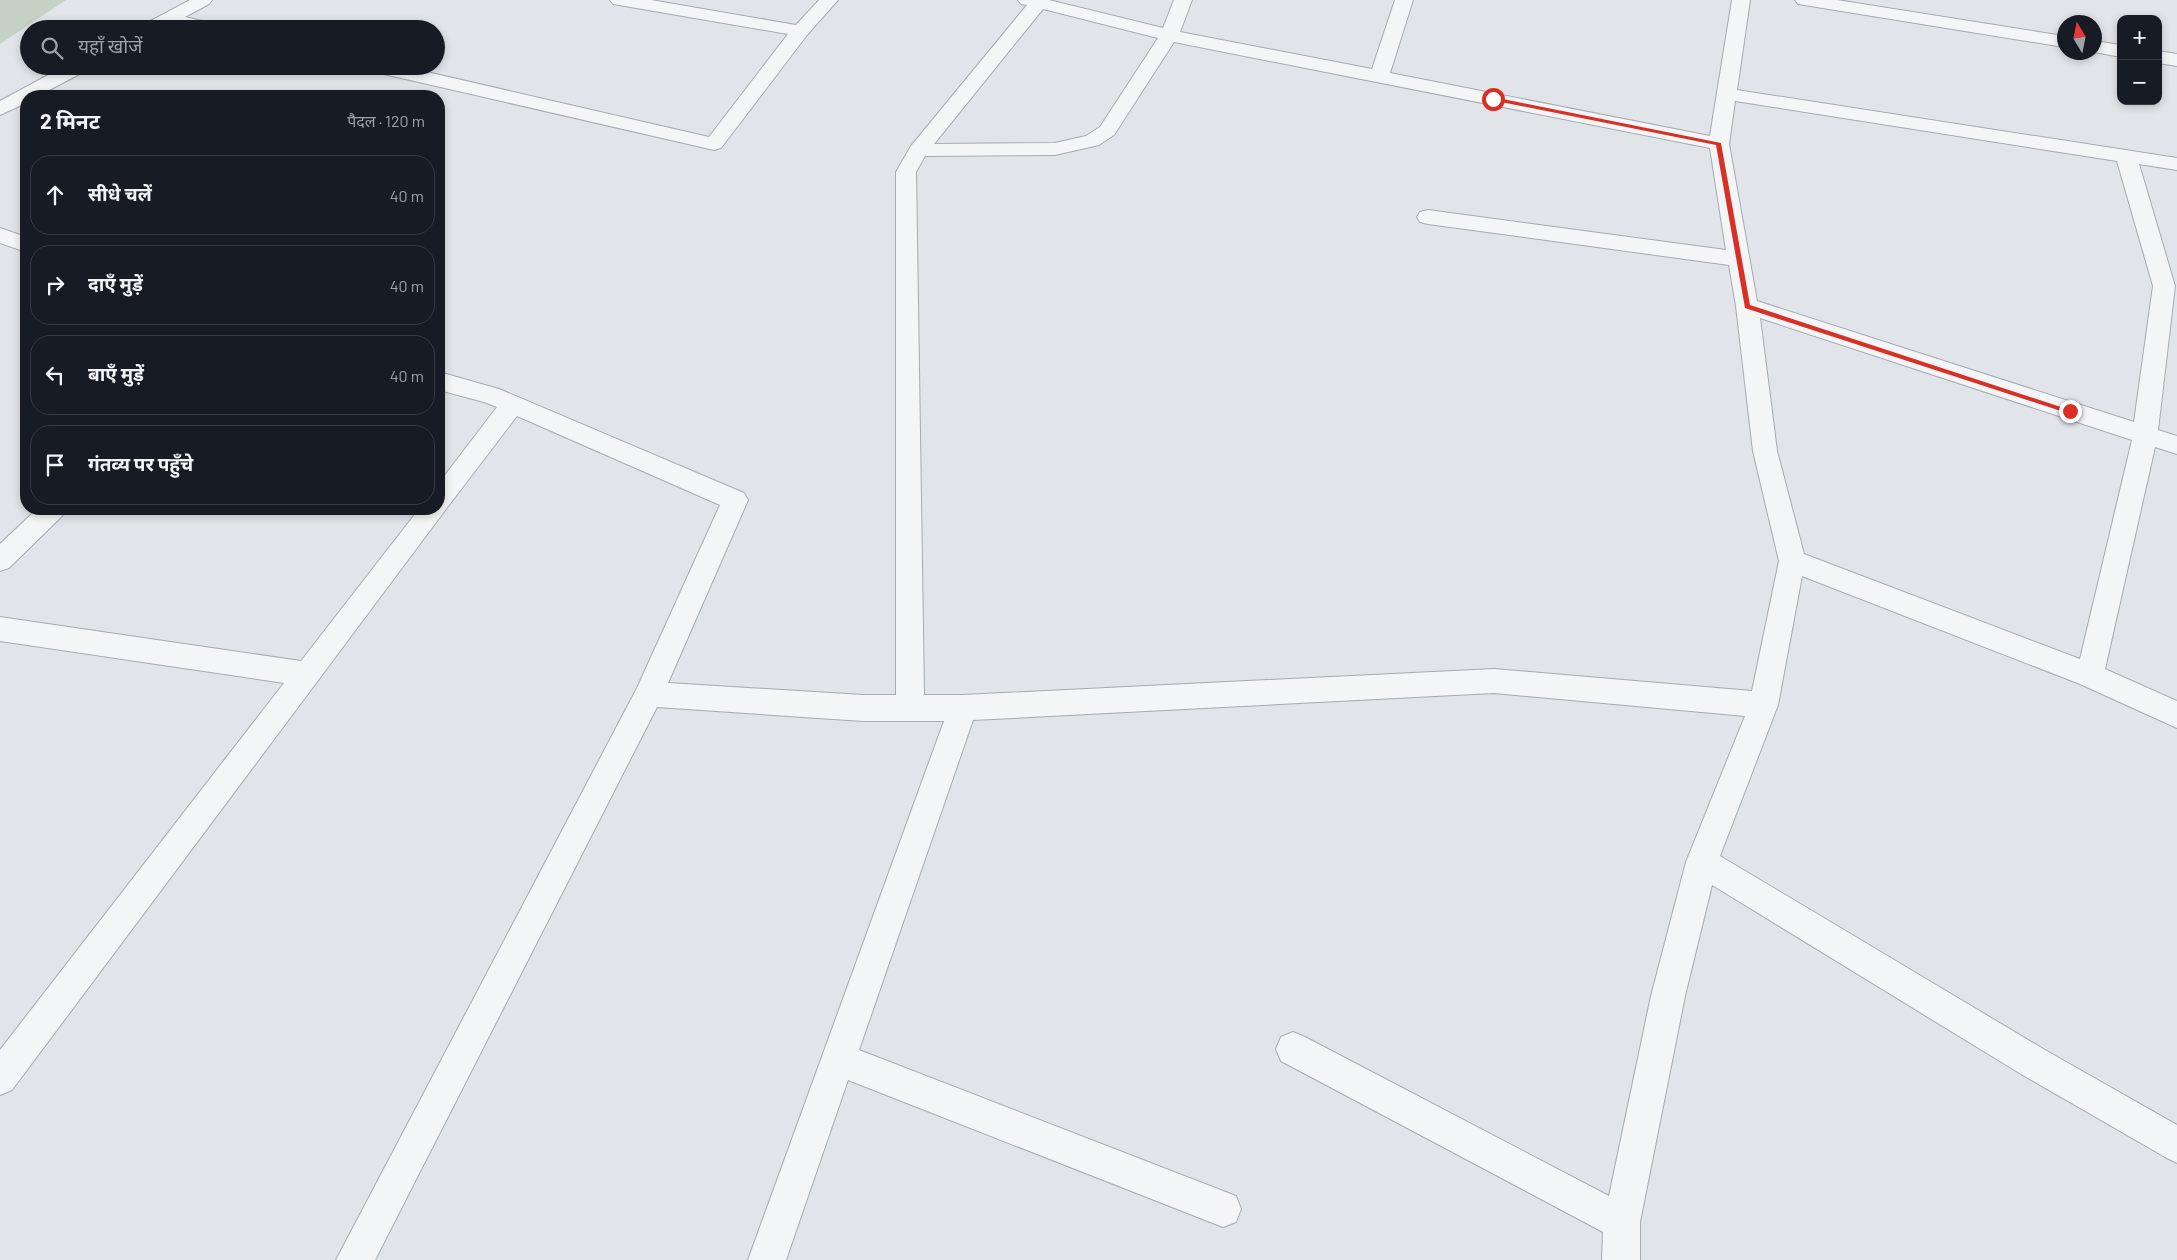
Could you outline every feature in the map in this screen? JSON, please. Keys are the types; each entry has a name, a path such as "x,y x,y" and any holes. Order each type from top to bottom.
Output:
{"street":[{"path":"169,19 204,0"},
{"path":"619,0 800,31"},
{"path":"415,75 714,144 800,31 829,0"},
{"path":"918,150 1055,149 1092,140 1107,130 1168,35 1183,0"},
{"path":"1379,77 1404,0"},
{"path":"1621,1260 1622,1222 1668,996 1702,862 1764,705 1792,562 1765,451 1747,306 1719,144 1741,0"},
{"path":"1804,0 2057,41"},
{"path":"910,708 906,172 918,150 1033,2 1168,35 1719,144"},
{"path":"169,19 173,20"},
{"path":"2102,47 2117,50"},
{"path":"2162,58 2177,60"},
{"path":"35,90 63,75"},
{"path":"1727,94 2177,164"},
{"path":"0,109 20,98"},
{"path":"2090,675 2145,435 2164,286 2126,156"},
{"path":"1428,217 1739,259"},
{"path":"0,236 20,243"},
{"path":"1747,306 2177,445"},
{"path":"355,1260 649,694 735,500 491,394 445,382"},
{"path":"445,493 513,404"},
{"path":"0,560 47,515"},
{"path":"0,1078 428,515"},
{"path":"1792,562 2090,675 2177,716"},
{"path":"0,629 308,674"},
{"path":"649,694 863,708 962,708 1308,688 1494,681 1764,705"},
{"path":"767,1260 962,708"},
{"path":"1702,862 2032,1062 2177,1145"},
{"path":"1293,1049 1622,1222"},
{"path":"838,1059 1223,1209"}],"green space":[{"path":"0,0 66,0 36,20 20,20 20,31 0,44"}],"route":[{"path":"1493,99 1719,144 1747,306 2070,411"}]}
